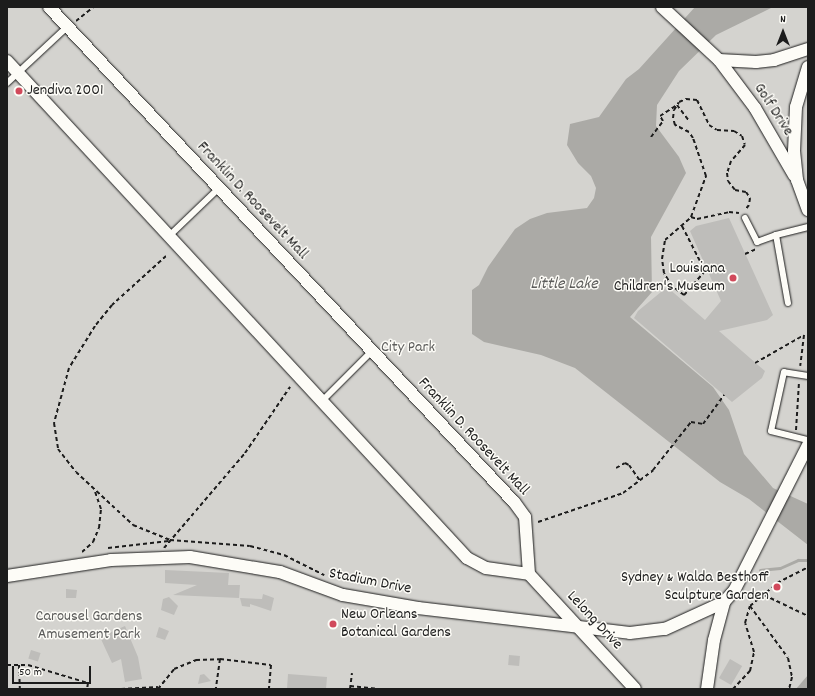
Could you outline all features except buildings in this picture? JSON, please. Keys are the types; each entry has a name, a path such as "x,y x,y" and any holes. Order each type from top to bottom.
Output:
{"street":[{"name":"Franklin D. Roosevelt Mall","path":"49,7 521,512 526,524 529,574"},
{"name":"Golf Drive","path":"663,8 714,56 755,108 797,180"},
{"path":"714,56 774,60 808,49"},
{"path":"7,61 168,237 323,400 467,558 486,568 529,574"},
{"path":"808,67 796,107 794,151 797,180 808,210"},
{"path":"707,689 714,640 724,602 734,591 808,446"},
{"name":"Stadium Drive","path":"7,576 111,560 157,557 190,557 248,565 280,572 319,589 344,595 410,606 630,633 665,629 724,602"},
{"name":"Lelong Drive","path":"529,574 635,689"}],"lane":[{"path":"7,83 17,72 67,27"},
{"path":"168,237 218,189"},
{"path":"745,218 756,242 808,227"},
{"path":"776,235 788,303"},
{"path":"323,400 371,352"},
{"path":"808,376 784,372 771,431 808,440"}],"path":[{"path":"67,27 93,7"},
{"path":"651,137 663,121 660,116 686,99 697,100 709,125 717,130 734,131 742,136 745,145 731,161 727,173 728,181 735,190 746,192 750,198 750,205 739,214 729,212 698,219 692,217"},
{"path":"677,105 689,121"},
{"path":"677,105 674,110 675,125 689,132 693,138 706,176 692,217 665,240 663,246 664,273 672,286 684,295 706,270 682,226"},
{"path":"166,256 112,305 95,326 69,368 54,423 58,449 76,472 133,525 170,540"},
{"path":"755,363 804,335 798,374 800,392 796,437"},
{"path":"157,557 245,452 290,387"},
{"path":"538,522 623,494 640,481 662,459 691,422 702,424 724,395"},
{"path":"616,468 625,463 629,465 640,481"},
{"path":"83,552 93,542 100,528 101,509 95,491"},
{"path":"103,549 170,540 250,546 284,555 331,578"},
{"path":"76,554 90,551"},
{"path":"733,689 750,671 754,652 745,623 750,606 778,583 808,567"},
{"path":"764,594 808,616"},
{"path":"750,606 788,658 792,678 789,689"},
{"path":"216,689 220,659"},
{"path":"121,689 158,688 174,669 196,660 220,659 271,665 269,689"},
{"path":"7,665 28,665 88,683 87,689"},
{"path":"19,665 20,689"},
{"path":"352,673 350,688 377,689"}],"green space":[{"name":"City Park","path":"7,7 808,7 808,689 7,689"}],"water":[{"name":"Little Lake","path":"695,7 773,7 716,35 679,71 657,105 656,126 679,157 686,173 651,237 652,292 630,317 713,387 729,410 744,454 773,488 808,504 808,545 749,499 720,482 575,368 541,355 484,342 472,334 472,290 479,285 488,267 515,229 530,219 547,213 587,208 594,198 596,188 591,176 578,163 567,145 570,124 599,117 626,79 639,69"},
{"path":"808,675 808,689 796,689"}],"waterway":[{"path":"760,570 780,568 798,560 808,560"}],"place":[{"name":"Jendiva 2001","path":"19,91"},
{"name":"Louisiana Children's Museum","path":"733,278"},
{"name":"Sydney & Walda Besthoff Sculpture Garden","path":"777,587"},
{"name":"New Orleans Botanical Gardens","path":"333,624"}],"park label":[{"name":"Carousel Gardens Amusement Park","path":"89,626"}]}
